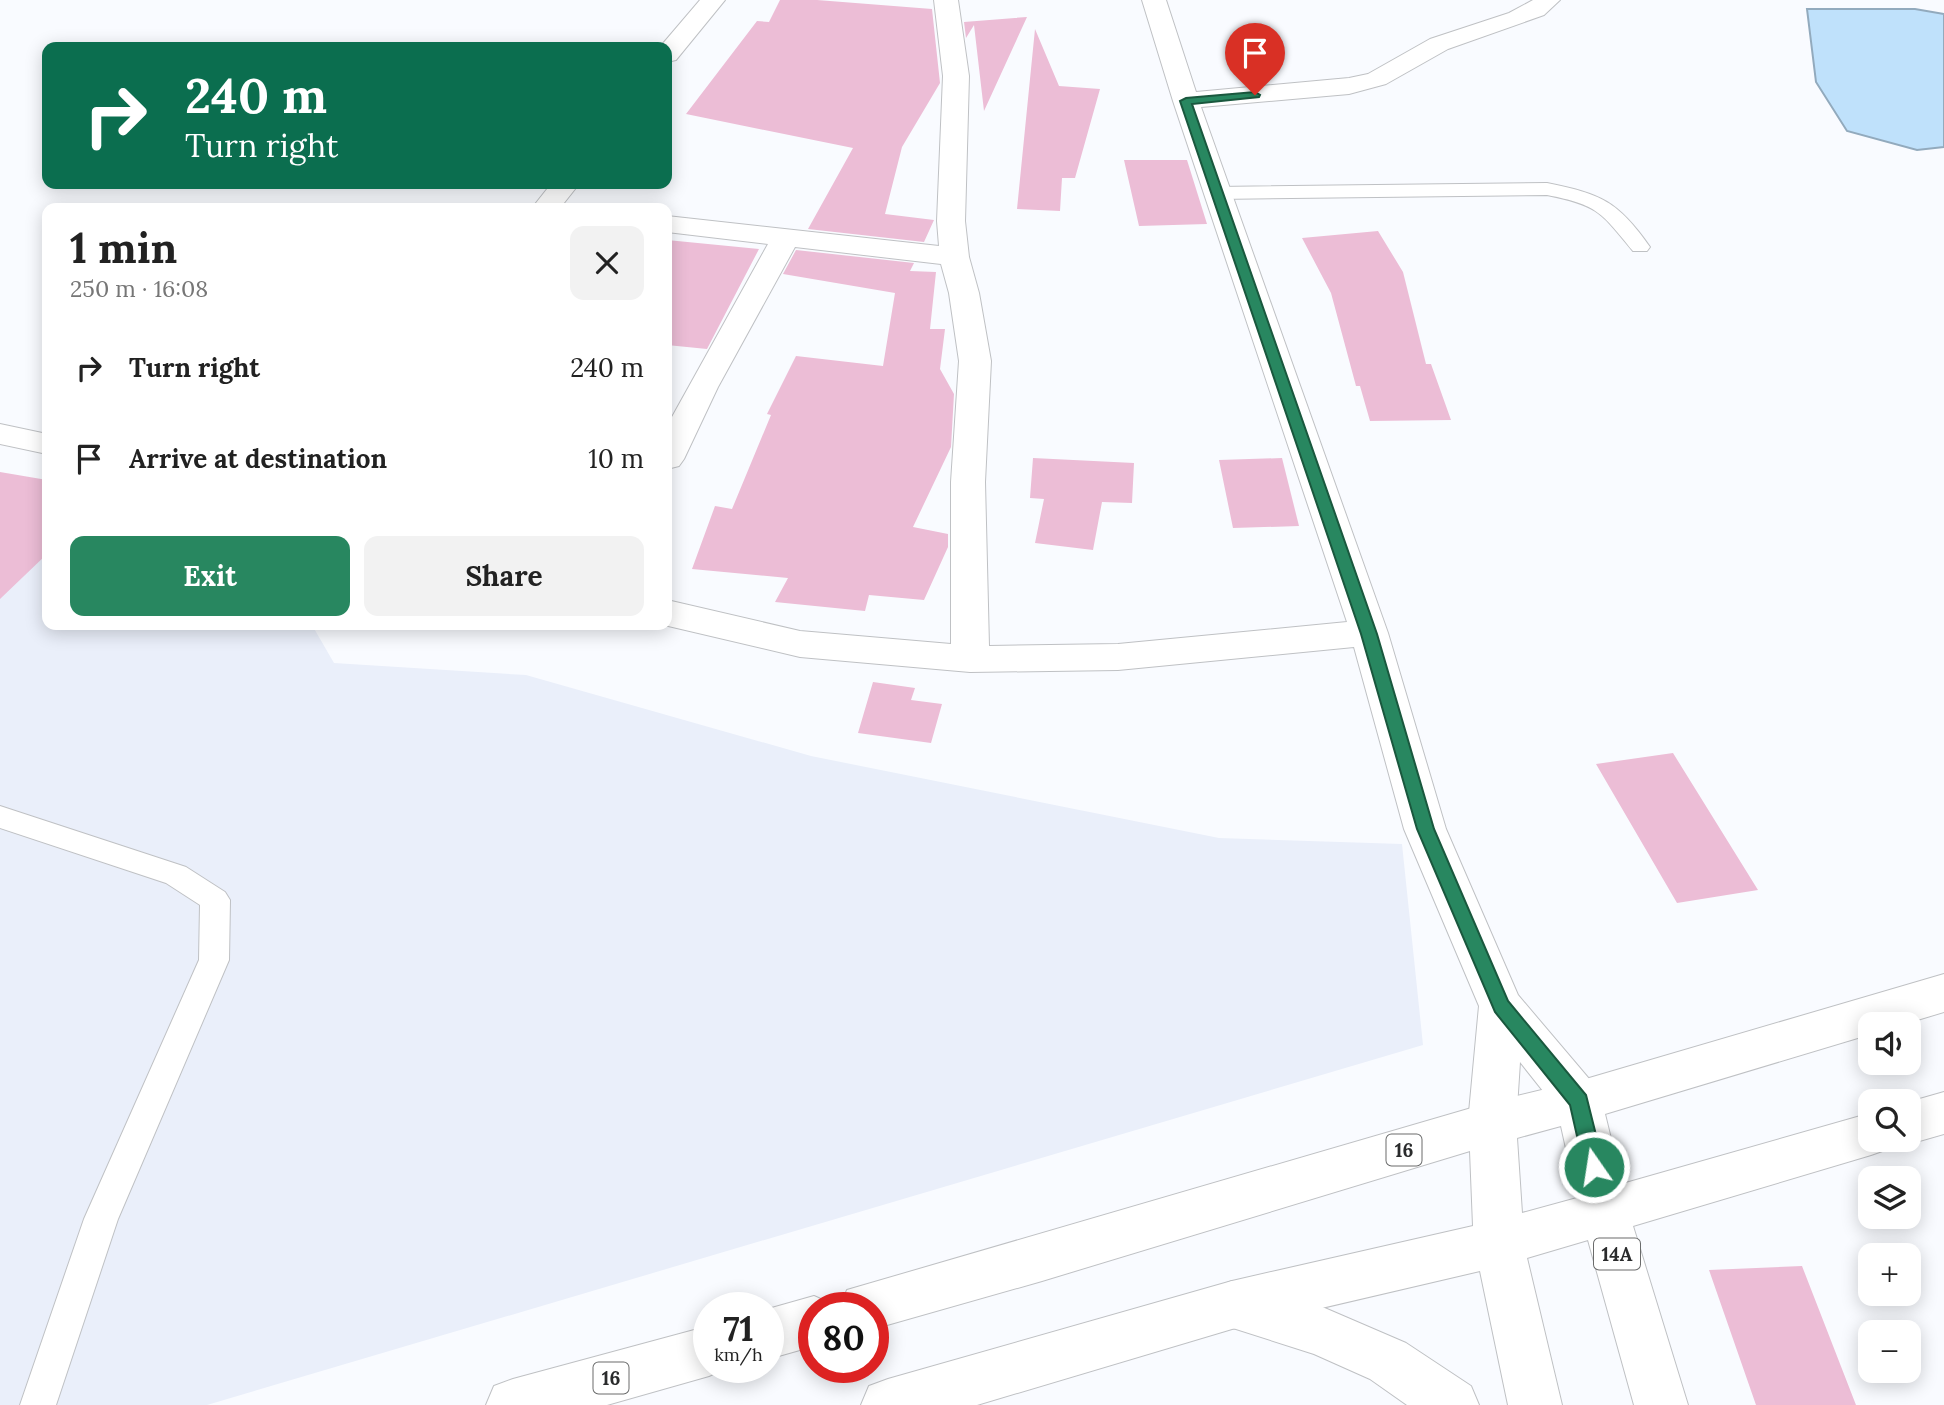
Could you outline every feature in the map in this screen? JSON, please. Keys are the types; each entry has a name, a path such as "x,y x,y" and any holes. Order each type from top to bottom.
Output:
{"main road":[{"path":"672,49 713,0"},
{"path":"946,0 956,76 951,220 954,257 964,293 975,361 968,482 970,659"},
{"path":"1154,0 1217,193 1369,634 1425,829 1501,1006 1579,1101"},
{"path":"1186,101 1336,88 1377,79 1439,44 1518,18 1536,10 1548,0"},
{"path":"550,203 561,189"},
{"path":"672,225 954,257"},
{"path":"672,449 702,387 786,238"},
{"path":"0,434 42,443"},
{"path":"672,614 800,644 970,659 1118,657 1369,634"},
{"name":"16","path":"889,1300 1042,1258 1944,993"},
{"path":"1501,1006 1492,1124 1499,1243 1535,1405"},
{"name":"14A","path":"1579,1101 1604,1210 1661,1405"},
{"path":"1921,1120 1944,1113"},
{"path":"888,1405 1232,1305 1499,1243 1604,1210 1858,1138"},
{"path":"1232,1305 1320,1331 1388,1360 1452,1405"},
{"name":"16","path":"513,1405 693,1355"}],"lane":[{"path":"1217,193 1546,189 1586,197 1609,210 1640,247"},
{"path":"0,817 176,875 215,900 214,960 101,1219 38,1405"}],"shaded area":[{"path":"0,528 42,538 42,630 315,630 334,663 526,675 811,756 1219,838 1402,844 1423,1045 207,1405 0,1405"}],"water":[{"path":"1807,9 1915,9 1944,14 1944,147 1917,150 1847,131 1816,82"}],"building":[{"path":"780,0 817,0 932,9 940,83 902,147 885,214 934,220 924,242 808,229 853,148 686,114 757,21 769,22"},
{"path":"1027,17 984,111 974,25 966,38 964,22"},
{"path":"1035,29 1059,86 1100,89 1075,178 1062,178 1060,211 1017,209"},
{"path":"1124,160 1187,160 1207,224 1139,226"},
{"path":"1378,231 1403,272 1426,364 1431,364 1451,420 1370,421 1360,386 1356,386 1331,293 1302,238"},
{"path":"672,240 759,249 707,349 672,346"},
{"path":"796,250 914,263 910,271 936,272 930,329 945,329 940,369 954,394 951,447 913,527 948,534 948,547 924,600 869,595 865,611 775,602 788,578 692,569 715,506 732,509 771,415 767,414 796,356 883,366 895,293 783,274"},
{"path":"1033,458 1134,463 1132,503 1102,502 1093,550 1035,543 1044,499 1030,498"},
{"path":"1282,458 1299,526 1233,528 1219,460"},
{"path":"0,472 42,479 42,559 0,599"},
{"path":"873,682 915,688 911,700 942,704 931,743 858,733"},
{"path":"1673,753 1758,890 1677,903 1596,764"},
{"path":"1802,1266 1856,1405 1756,1405 1709,1270"}],"route":[{"path":"1255,95 1186,101 1369,634 1425,829 1501,1006 1579,1101 1594,1167"}]}
